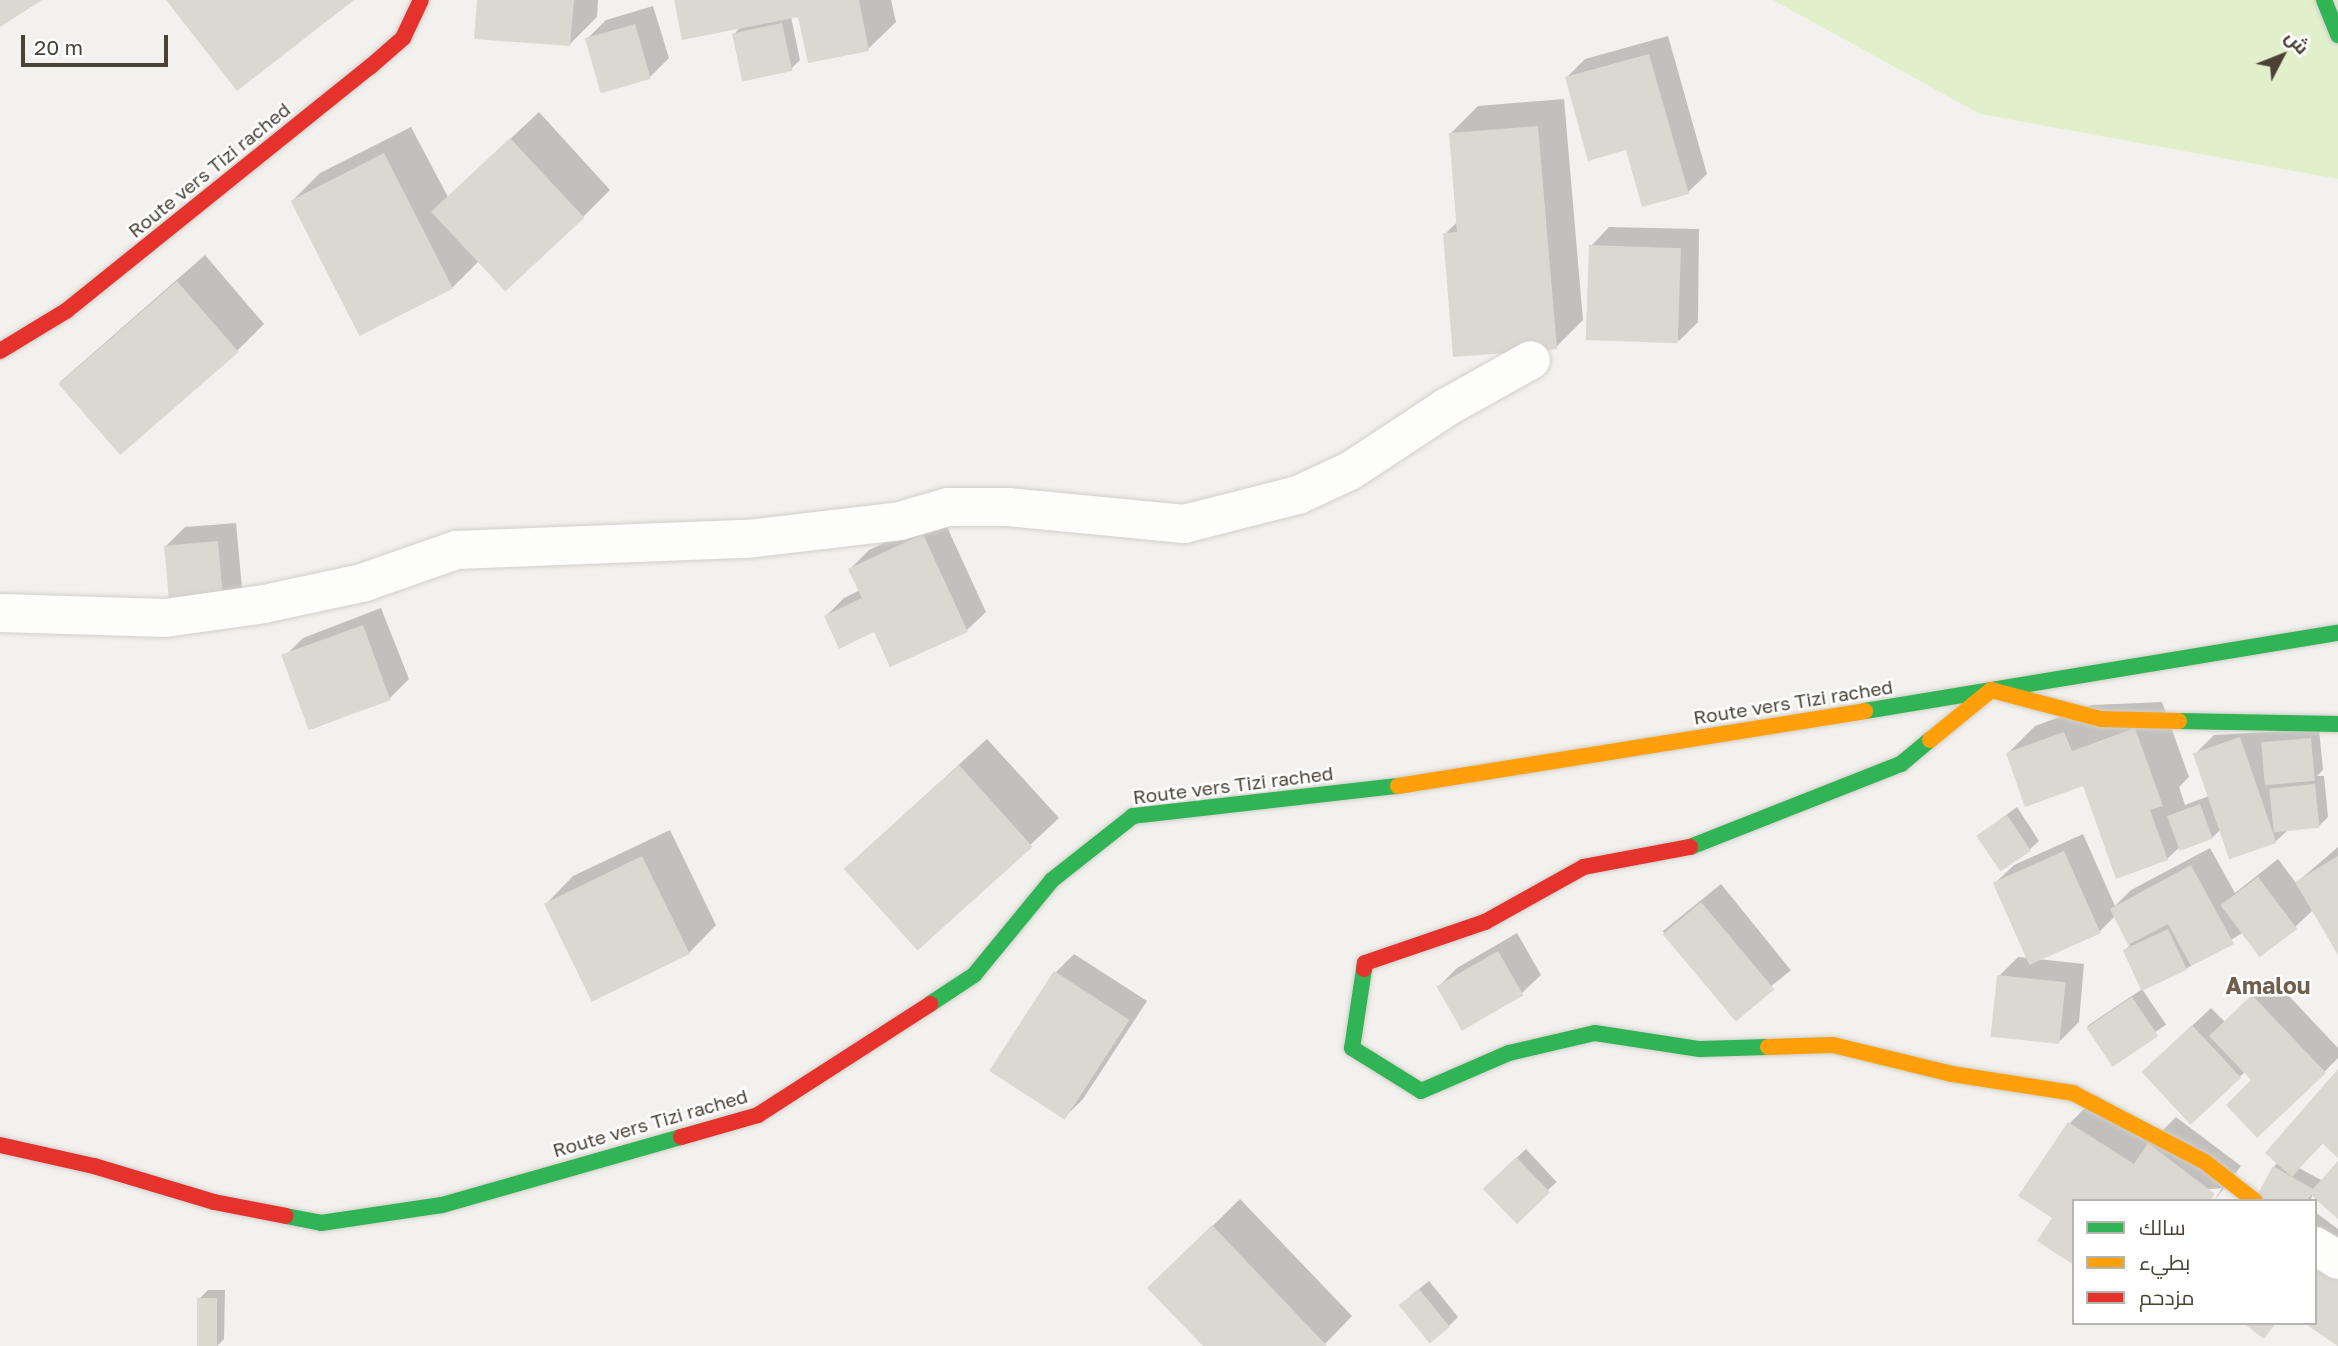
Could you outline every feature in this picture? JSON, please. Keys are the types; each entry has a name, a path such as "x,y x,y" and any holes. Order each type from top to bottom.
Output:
{"main road":[{"name":"Route vers Tizi rached","path":"0,351 66,311 370,67 403,38 421,0"},
{"path":"2324,0 2338,35"},
{"name":"Route vers Tizi rached","path":"0,1145 94,1166 214,1202 321,1223 442,1205 758,1115 974,975 1052,880 1133,816 1446,780 2338,633"},
{"path":"2252,1199 2205,1163 2073,1093 1952,1074 1833,1045 1700,1049 1595,1033 1509,1053 1421,1091 1352,1048 1365,963 1485,922 1584,867 1703,844 1901,764 1991,690 2102,719 2338,724"}],"street":[{"path":"0,613 165,618 264,604 362,583 456,550 747,539 900,521 948,507 1008,507 1184,524 1298,495 1340,476 1531,360"},
{"path":"2317,1247 2338,1261"}],"green space":[{"path":"1773,0 2338,0 2338,179 1980,114"}],"building":[{"path":"0,0 42,0 0,27"},
{"path":"166,0 354,0 237,91"},
{"path":"477,0 574,0 570,46 474,39"},
{"path":"674,0 859,0 869,51 808,63 798,17 682,40"},
{"path":"782,23 792,71 742,82 732,34"},
{"path":"635,24 651,79 601,93 585,38"},
{"path":"1649,54 1689,194 1642,207 1626,150 1588,161 1565,77"},
{"path":"1538,126 1557,349 1453,357 1443,233 1457,232 1449,133"},
{"path":"510,138 584,218 505,291 431,212"},
{"path":"384,153 453,288 359,336 290,201"},
{"path":"1589,245 1681,248 1678,343 1586,340"},
{"path":"177,281 239,352 120,455 59,384"},
{"path":"923,534 968,632 890,667 874,632 839,649 824,616 862,598 848,569"},
{"path":"218,541 224,609 170,613 164,546"},
{"path":"363,625 390,700 309,730 281,655"},
{"path":"2135,728 2163,806 2150,810 2168,860 2116,879 2083,786 2025,807 2006,753 2064,732 2072,751"},
{"path":"2240,737 2276,843 2229,859 2193,753"},
{"path":"2311,738 2315,781 2265,785 2261,742"},
{"path":"959,765 1033,847 917,950 844,869"},
{"path":"2315,784 2320,828 2274,833 2269,789"},
{"path":"2200,804 2213,839 2180,851 2167,816"},
{"path":"2007,815 2031,851 2000,871 1976,836"},
{"path":"2064,851 2101,933 2029,965 1993,883"},
{"path":"642,856 690,954 592,1002 544,904"},
{"path":"2338,856 2338,955 2295,882"},
{"path":"2191,865 2234,944 2191,966 2168,924 2128,945 2110,909"},
{"path":"2258,877 2297,929 2260,957 2220,905"},
{"path":"1701,902 1774,989 1736,1021 1663,934"},
{"path":"2168,929 2187,970 2142,991 2123,950"},
{"path":"1498,951 1524,995 1462,1031 1437,987"},
{"path":"1054,971 1129,1020 1065,1120 989,1071"},
{"path":"1997,975 2066,982 2059,1044 1991,1037"},
{"path":"2252,995 2326,1073 2257,1138 2226,1105 2251,1080 2209,1036"},
{"path":"2132,997 2158,1036 2113,1067 2086,1028"},
{"path":"2192,1025 2241,1078 2191,1125 2142,1072"},
{"path":"2338,1069 2338,1158 2322,1143 2292,1177 2265,1153"},
{"path":"2068,1122 2134,1164 2148,1143 2215,1194 2211,1199 2072,1199 2072,1264 2037,1241 2052,1218 2018,1196"},
{"path":"1516,1157 1550,1192 1517,1224 1483,1189"},
{"path":"2338,1161 2338,1219 2311,1195 2308,1199 2255,1199 2273,1166 2313,1189"},
{"path":"1212,1225 1327,1346 1203,1346 1147,1288"},
{"path":"2317,1262 2338,1278 2338,1346 2307,1325 2317,1325"},
{"path":"1419,1289 1450,1327 1430,1343 1399,1305"},
{"path":"197,1298 217,1298 217,1346 197,1346"},
{"path":"2246,1325 2274,1325 2264,1339"}],"traffic: fast":[{"path":"2324,0 2338,35"},
{"path":"1865,711 2338,633"},
{"path":"2179,721 2338,724"},
{"path":"1690,847 1901,764 1930,740"},
{"path":"930,1004 974,975 1052,880 1133,816 1398,786"},
{"path":"1364,969 1352,1048 1421,1091 1509,1053 1595,1033 1700,1049 1768,1047"},
{"path":"286,1216 321,1223 442,1205 681,1137"}],"traffic: slow":[{"path":"1930,740 1991,690 2101,719 2179,721"},
{"path":"1398,786 1865,711"},
{"path":"1768,1047 1833,1045 1952,1074 2073,1093 2205,1162 2252,1199"}],"traffic: jam":[{"path":"0,351 66,311 370,67 403,38 421,0"},
{"path":"1364,969 1365,963 1485,922 1584,867 1690,847"},
{"path":"681,1137 758,1115 930,1004"},
{"path":"0,1145 94,1166 214,1202 286,1216"}],"district":[{"name":"Amalou","path":"2268,985"}]}
